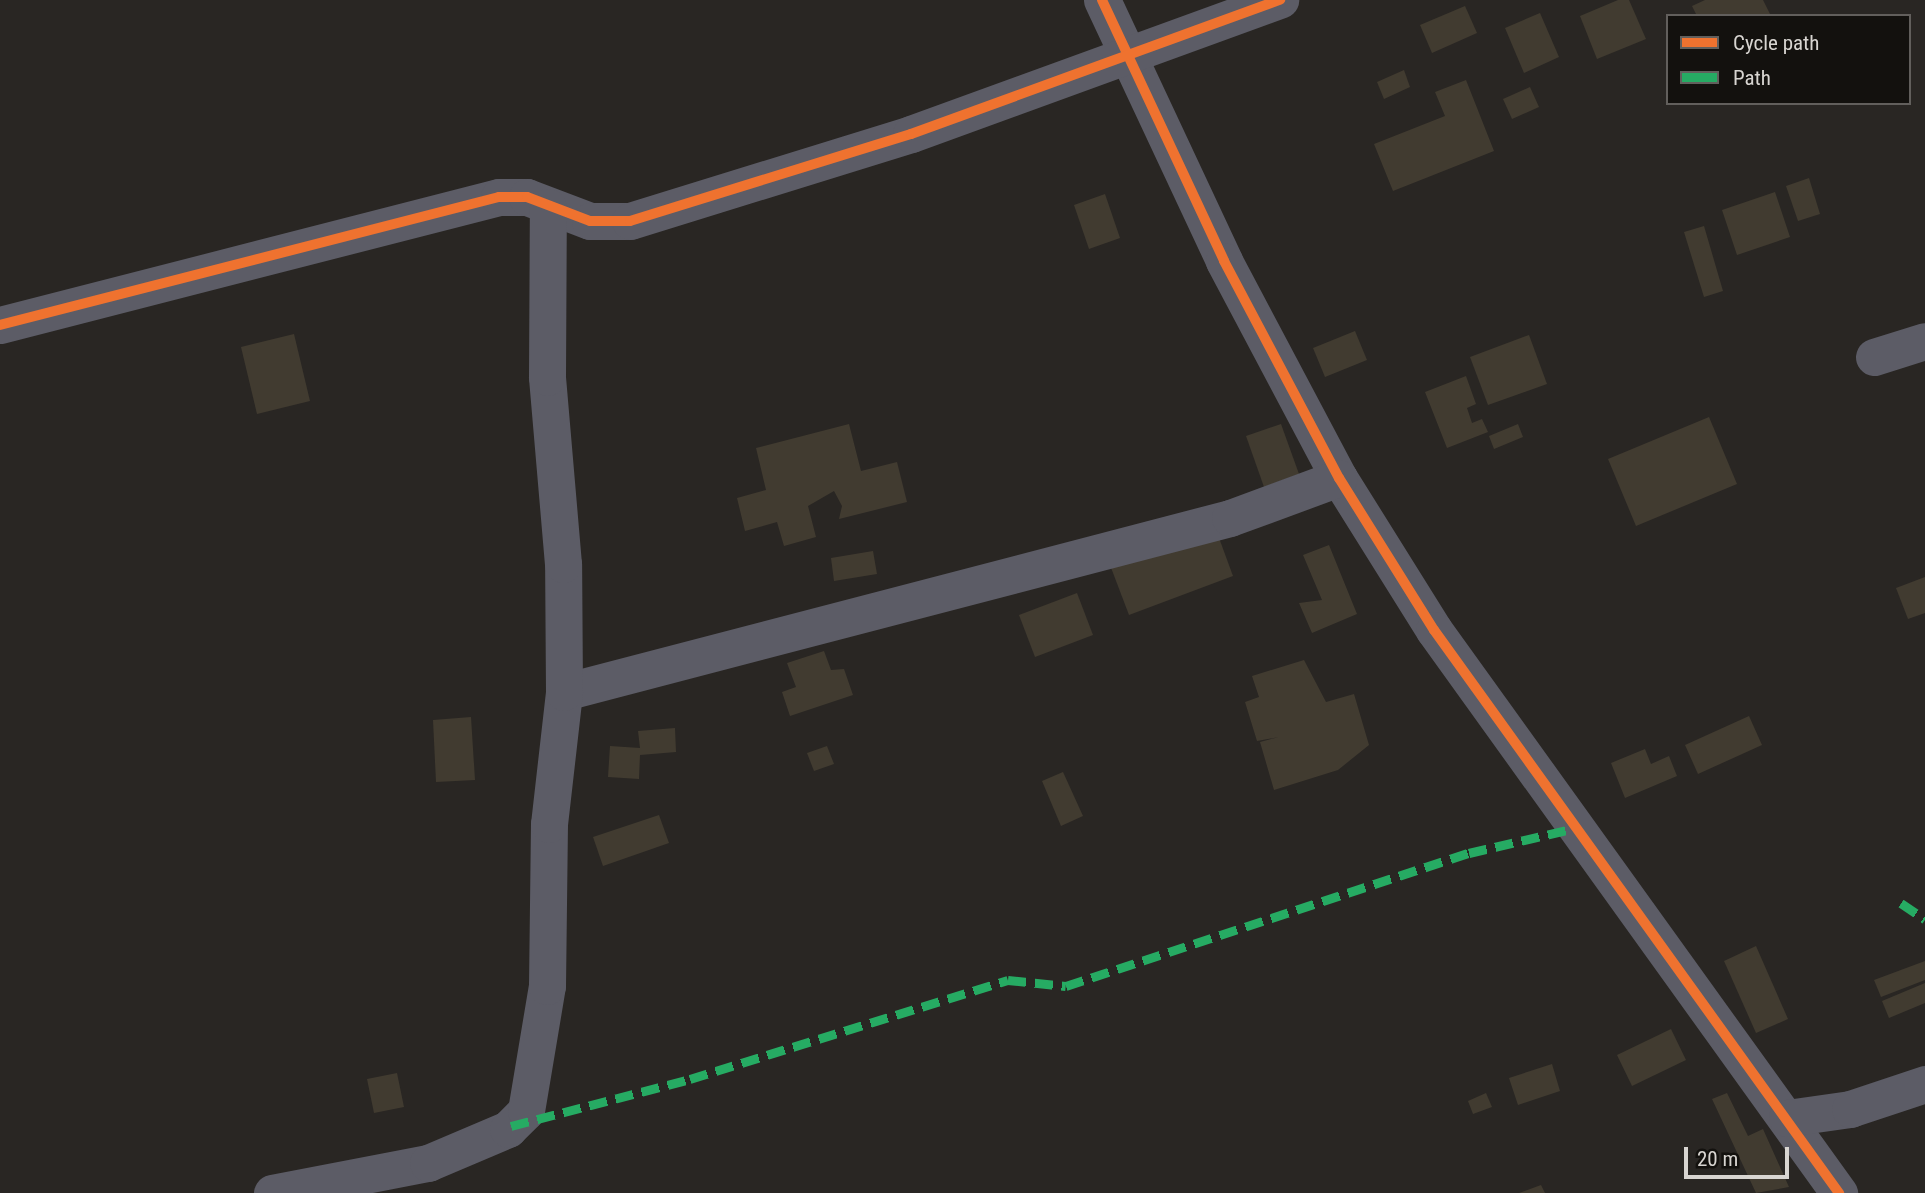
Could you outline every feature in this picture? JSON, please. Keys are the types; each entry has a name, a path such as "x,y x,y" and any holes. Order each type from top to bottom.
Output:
{"street":[{"path":"1102,0 1224,261 1339,478 1434,630 1839,1193"},
{"path":"0,325 499,197 527,197 590,221 631,221 1128,59 1280,0"},
{"path":"272,1193 428,1163 508,1129 526,1111 547,986 549,824 564,692 563,564 547,377 548,207"},
{"path":"1874,357 1925,341"},
{"path":"564,692 1230,518 1339,478"},
{"path":"1787,1118 1850,1109 1925,1084"}],"building":[{"path":"1618,0 1629,0 1646,39 1597,59 1580,16"},
{"path":"1705,0 1763,0 1770,14 1696,14 1692,6"},
{"path":"1465,6 1477,33 1432,53 1420,25"},
{"path":"1540,13 1559,57 1524,73 1505,28"},
{"path":"1404,70 1410,87 1384,99 1377,82"},
{"path":"1466,80 1494,151 1393,191 1374,144 1445,116 1435,92"},
{"path":"1530,87 1539,107 1512,119 1503,99"},
{"path":"1809,178 1820,214 1798,221 1786,186"},
{"path":"1775,192 1790,237 1737,255 1722,210"},
{"path":"1105,194 1120,238 1089,249 1074,205"},
{"path":"1704,226 1723,291 1704,297 1684,232"},
{"path":"1355,331 1367,360 1325,377 1313,348"},
{"path":"294,334 310,401 257,414 241,347"},
{"path":"1529,335 1547,384 1488,405 1470,357"},
{"path":"1466,376 1476,404 1467,408 1472,423 1482,419 1488,432 1447,448 1425,392"},
{"path":"1709,417 1737,484 1636,526 1608,459"},
{"path":"849,424 861,471 897,462 907,502 839,519 842,506 834,491 808,506 816,537 784,546 777,522 745,531 737,498 766,490 756,448"},
{"path":"1281,424 1299,474 1264,487 1246,436"},
{"path":"1518,424 1523,437 1494,449 1489,436"},
{"path":"1215,527 1233,576 1129,615 1110,565"},
{"path":"1329,545 1357,614 1312,633 1299,603 1322,600 1303,555"},
{"path":"873,551 877,574 834,581 831,558"},
{"path":"1925,577 1925,613 1908,619 1896,588"},
{"path":"1077,593 1093,635 1035,657 1019,615"},
{"path":"824,651 831,670 844,669 853,695 790,716 782,692 796,687 787,663"},
{"path":"1304,660 1326,702 1354,694 1369,745 1338,770 1274,790 1260,742 1279,737 1257,741 1245,702 1259,697 1252,676"},
{"path":"1749,716 1762,745 1698,774 1685,745"},
{"path":"471,717 475,780 436,782 433,720"},
{"path":"675,728 676,752 640,755 639,779 608,777 610,746 640,748 638,731"},
{"path":"827,746 834,764 814,771 807,753"},
{"path":"1645,749 1651,764 1669,756 1677,776 1625,798 1611,763"},
{"path":"1063,772 1083,816 1061,826 1042,781"},
{"path":"659,815 669,843 603,866 593,837"},
{"path":"1756,946 1788,1019 1756,1033 1724,961"},
{"path":"1925,961 1925,980 1881,997 1874,980"},
{"path":"1925,983 1925,1003 1889,1018 1882,1001"},
{"path":"1671,1029 1686,1060 1632,1086 1617,1055"},
{"path":"1552,1064 1560,1091 1518,1105 1509,1078"},
{"path":"397,1073 404,1107 374,1113 367,1079"},
{"path":"1486,1093 1492,1107 1473,1114 1468,1101"},
{"path":"1727,1093 1748,1136 1763,1129 1789,1187 1756,1193 1712,1099"},
{"path":"1541,1185 1545,1193 1519,1193"}],"marked path":[{"path":"511,1126 690,1079 1008,980 1066,986 1469,853 1576,828"},
{"path":"1901,903 1925,919"}],"cycle path":[{"path":"1102,0 1224,261 1339,478 1434,630 1839,1193"},
{"path":"0,325 499,197 527,197 590,221 630,221 911,134 1280,0"}]}
